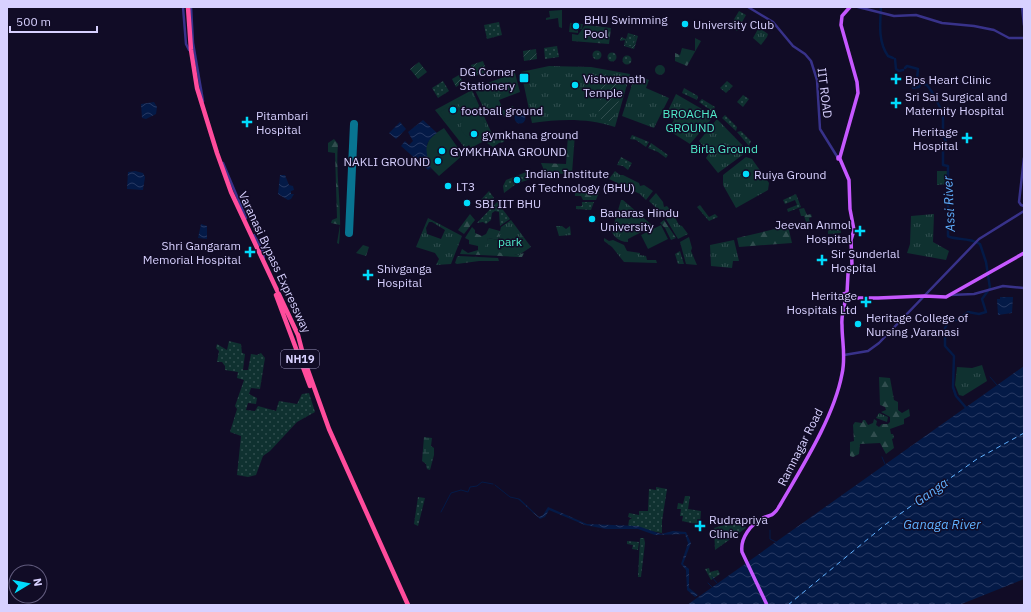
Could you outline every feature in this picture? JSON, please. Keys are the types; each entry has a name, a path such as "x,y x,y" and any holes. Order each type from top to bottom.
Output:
{"highway":[{"name":"Varanasi Bypass Expressway","path":"187,7 189,50 200,112 230,191 270,278 325,422 407,605"},
{"name":"Varanasi Bypass Expressway","path":"187,7 191,50 197,88 208,128 230,191 255,239 298,335 305,362 329,429 371,526"}],"main road":[{"path":"839,158 858,93 857,82 841,26 842,16 849,7"},
{"name":"Ramnagar Road","path":"767,605 742,552 744,536 762,518 773,514 794,481 828,415 839,387 844,357 842,325 847,274 851,258 850,238 853,230 849,212 848,182 839,158"},
{"path":"924,295 942,298 949,295 1024,252"},
{"path":"846,296 878,298 924,295 945,296 987,272"}],"street":[{"path":"187,7 207,117 233,189 255,239"},
{"name":"IIT ROAD","path":"748,7 773,22 793,46 805,54 811,61 817,87 820,129 839,158"},
{"path":"858,7 894,16 916,14 939,22 994,30 1009,38 1024,38"},
{"path":"1022,7 1024,25"},
{"path":"1024,158 1020,203 1024,205"},
{"path":"1024,172 1021,202 1024,205"},
{"path":"844,357 871,349 879,343 979,239 1024,211"},
{"path":"949,295 966,295 987,292 1003,286 1024,288"}],"green space":[{"path":"562,10 562,28 559,27 558,18 546,20 546,18 550,17 549,11"},
{"path":"739,11 746,15 737,31 730,26"},
{"path":"499,22 502,35 487,39 484,25"},
{"name":"BHU Swimming Pool","path":"570,23 583,24 582,29 578,29 578,33 569,32"},
{"path":"585,25 611,28 609,44 572,41 572,34 578,35"},
{"path":"758,29 761,29 768,34 761,45 753,38"},
{"path":"628,33 638,36 634,49 624,46 625,40 620,41 621,37 626,39","holes":["628,35 636,37 633,47 625,45"]},
{"path":"628,35 636,37 633,47 625,45"},
{"path":"695,38 701,41 687,66 675,61 675,53 680,55 682,48 695,51"},
{"path":"557,46 559,57 545,59 544,48"},
{"path":"536,49 537,59 524,61 523,51"},
{"path":"597,50 602,55 597,60 592,55"},
{"path":"612,52 617,57 612,62 607,57"},
{"path":"627,55 632,60 627,65 622,60"},
{"path":"483,61 487,72 474,76 471,65"},
{"path":"419,62 427,72 418,79 410,69"},
{"path":"660,65 665,70 660,75 655,70"},
{"path":"549,66 591,67 630,74 615,127 594,122 574,120 532,123 521,72"},
{"path":"515,73 520,92 499,100 503,110 487,115 474,88"},
{"path":"600,73 624,79 619,93 596,88"},
{"path":"459,75 463,82 456,87 452,79"},
{"path":"635,75 649,80 646,88 669,98 654,128 622,116"},
{"path":"443,81 449,91 438,98 432,88"},
{"path":"727,81 733,86 726,93 720,88"},
{"path":"684,88 698,96 697,100 682,93"},
{"path":"472,90 493,136 471,148 469,145 465,148 435,110"},
{"path":"601,92 620,97 612,122 598,118"},
{"path":"471,93 477,103 462,110 457,101"},
{"name":"BROACHA GROUND","path":"676,94 714,116 690,144 668,130 674,120 666,115"},
{"path":"743,95 749,99 743,107 737,102"},
{"path":"702,99 715,107 713,112 699,102"},
{"path":"456,102 462,113 446,122 440,112"},
{"path":"513,106 515,112 504,117 502,111"},
{"path":"473,114 481,118 485,126 481,134 473,138 465,134 461,126 465,118"},
{"path":"725,115 737,127 736,131 722,118"},
{"name":"Birla Ground","path":"717,119 748,151 718,173 706,158 709,153 699,141"},
{"path":"444,128 463,155 439,176 431,168 425,151 430,137"},
{"path":"741,131 751,141 749,146 737,132"},
{"path":"505,134 504,142 493,147 487,143"},
{"path":"575,134 572,173 546,175 541,163 566,164 568,135"},
{"path":"632,135 649,142 646,147 636,140 630,139"},
{"path":"334,139 338,144 337,169 340,225 331,223 332,220 337,218 335,153 328,152 328,143"},
{"path":"651,143 668,155 666,158 658,152 648,148"},
{"path":"621,157 632,163 628,170 623,166 617,165"},
{"path":"746,157 752,159 769,183 768,190 736,208 723,185 723,175"},
{"path":"615,171 620,175 639,183 640,186 644,185 653,191 646,200 640,194 609,179"},
{"path":"937,171 947,171 947,184 937,185"},
{"path":"526,172 532,173 536,177 516,184 504,193 503,186 506,180"},
{"path":"489,191 494,198 484,207 476,205"},
{"path":"599,192 596,200 583,200 581,196 575,196 575,193"},
{"path":"656,193 663,202 664,207 667,206 672,212 666,217 649,201"},
{"path":"796,194 801,207 788,212 787,209 797,205 795,200 785,204 783,200"},
{"path":"621,200 623,200 653,226 628,239 628,242 621,241 613,235 610,225 614,224"},
{"path":"497,202 510,219 500,226 499,212 495,211 492,213 491,220 486,224 483,222 477,223"},
{"path":"582,202 594,202 591,210 576,209 576,206 582,206"},
{"path":"700,205 709,217 715,214 718,217 709,221 697,207"},
{"path":"804,208 807,215 811,214 812,217 809,218 810,224 807,224 804,216 801,216 799,209"},
{"path":"470,214 475,220 464,234 458,230"},
{"path":"673,214 679,225 682,226 688,234 678,239 666,219"},
{"path":"934,214 933,242 949,251 946,260 907,253 910,244 911,216"},
{"path":"428,218 462,236 451,264 436,265 439,259 435,253 416,247","holes":["429,222 432,222 445,230 441,239 427,234 426,228"]},
{"name":"park","path":"511,220 531,247 519,255 501,253 485,247 488,238 498,240 501,227"},
{"path":"664,220 676,238 671,240 665,228 660,223"},
{"path":"840,224 841,233 828,234 828,227"},
{"path":"340,225 340,231 339,244 337,243"},
{"path":"661,225 668,239 648,249 641,235"},
{"path":"556,226 562,226 566,229 570,226 571,235 559,236"},
{"path":"788,226 792,243 739,247 737,238"},
{"path":"472,227 475,230 475,233 482,236 486,234 489,228 500,231 498,240 488,238 486,247 518,255 524,253 522,257 460,254 462,249 468,253 478,250 478,246 469,244 469,240 465,238"},
{"path":"689,237 692,248 691,251 697,265 686,264 680,242"},
{"path":"604,238 624,245 627,251 640,253 640,255 646,256 647,260 656,260 657,263 624,262 612,247 604,241"},
{"path":"734,240 739,261 733,261 732,268 711,266 710,245"},
{"path":"363,245 369,247 366,256 356,253"},
{"path":"680,251 684,264 678,264 675,254"},
{"path":"457,257 498,258 499,261 479,261 457,264 455,263"},
{"path":"229,341 241,344 242,353 245,354 243,370 248,370 251,354 257,355 261,353 265,358 260,389 251,388 249,394 257,398 256,404 248,403 246,410 255,411 258,406 276,411 279,401 297,404 302,394 309,393 315,412 297,422 270,451 263,456 256,475 248,477 237,475 241,436 230,432 237,409 235,406 244,380 237,378 238,372 225,370 225,366 222,362 217,362 219,351 216,348 217,344 227,350"},
{"path":"982,365 987,381 963,396 959,395 955,385 957,367 972,368"},
{"path":"879,377 890,378 894,400 898,402 898,410 902,413 909,409 910,416 904,419 904,424 890,429 894,438 892,439 894,448 886,454 880,443 860,444 859,454 853,457 850,456 850,442 854,441 853,425 855,422 862,423 863,420 865,420 868,425 873,423 874,419 877,421 876,425 879,427 882,424 888,424 890,422 890,417 881,412 886,410 885,407 880,405"},
{"path":"879,413 888,417 887,422 876,418"},
{"path":"424,437 432,438 431,446 434,448 434,455 430,470 427,469 426,464 422,461"},
{"path":"656,487 667,489 662,521 662,533 628,527 629,520 632,518 628,517 629,513 639,515 639,511 648,511 649,489 656,490"},
{"path":"685,496 690,496 688,509 701,511 700,525 682,521 683,516 680,516 681,509 677,509 678,503 683,504"},
{"path":"418,497 425,498 418,526 414,524"},
{"path":"742,522 746,528 715,550 714,528 731,523"},
{"path":"640,538 644,538 645,543 641,577 638,577"},
{"path":"627,541 639,542 638,550 632,549 633,545 627,544"},
{"path":"709,568 710,572 718,570 720,574 711,580 705,569"}],"water":[{"path":"154,102 157,107 156,114 146,119 142,118 141,104"},
{"path":"518,113 522,113 524,114 524,122 518,123 515,120 515,116"},
{"path":"423,120 437,133 429,141 426,149 431,168 428,170 401,146 405,141 409,145 413,141 408,132"},
{"path":"400,122 406,129 396,139 389,133"},
{"path":"135,171 143,173 145,177 143,190 127,189 128,172"},
{"path":"280,175 285,175 289,185 293,186 294,190 291,191 291,194 294,194 291,199 288,200 278,194"},
{"path":"201,224 207,226 207,239 198,238"},
{"path":"1000,297 1013,297 1012,313 998,315 997,299 1000,299"},
{"name":"Ganaga River","path":"1024,366 1024,579 959,605 687,605"},
{"path":"518,499 520,499 539,517 543,515 548,507 587,524 638,526 661,534 673,531 686,532 691,543 683,564 689,569 689,588 698,595 695,597 687,590 686,570 681,564 688,543 685,534 655,535 638,529 606,529 585,525 549,510 545,517 540,519"}],"waterway":[{"name":"Assi River","path":"881,7 881,39 888,56 893,58"},
{"name":"Assi River","path":"895,59 896,69 899,71 903,70"},
{"name":"Assi River","path":"905,68 907,66 918,69 917,79 914,78 913,88 919,87 921,83 927,85 943,113 943,134 946,141 943,144 943,165 948,166 948,236 971,240 980,244 986,262 990,288 982,299 986,312 979,314 968,312 958,320 949,320 945,328 945,346 954,356 953,387 956,396 968,410"},
{"path":"990,377 997,385"},
{"path":"882,457 885,464"},
{"path":"441,512 451,493 461,490 468,492 470,487 477,486 482,482 493,484"},
{"path":"495,485 510,497 519,499"},
{"path":"770,530 770,539 776,542"},
{"path":"712,577 717,583"},
{"path":"708,583 712,587"}],"ferry route":[{"path":"788,605 886,524 977,459 1024,433"}],"runway":[{"path":"349,233 354,124"}],"place":[{"name":"University Club","path":"685,24"},
{"name":"BHU Swimming Pool","path":"576,26"},
{"name":"DG Corner Stationery","path":"524,78"},
{"name":"Bps Heart Clinic","path":"896,79"},
{"name":"Vishwanath Temple","path":"575,85"},
{"name":"Sri Sai Surgical and Maternity Hospital","path":"896,103"},
{"name":"football ground","path":"453,110"},
{"name":"Pitambari Hospital","path":"247,122"},
{"name":"gymkhana ground","path":"474,134"},
{"name":"Heritage Hospital","path":"967,138"},
{"name":"GYMKHANA GROUND","path":"442,151"},
{"name":"NAKLI GROUND","path":"438,161"},
{"name":"Ruiya Ground","path":"746,174"},
{"name":"Indian Institute of Technology (BHU)","path":"517,180"},
{"name":"LT3","path":"448,186"},
{"name":"SBI IIT BHU","path":"467,203"},
{"name":"Banaras Hindu University","path":"592,219"},
{"name":"Jeevan Anmol Hospital","path":"860,231"},
{"name":"Shri Gangaram Memorial Hospital","path":"250,252"},
{"name":"Sir Sunderlal Hospital","path":"822,260"},
{"name":"Shivganga Hospital","path":"368,275"},
{"name":"Heritage Hospitals Ltd","path":"866,302"},
{"name":"Heritage College of Nursing ,Varanasi","path":"858,324"},
{"name":"Rudrapriya Clinic","path":"700,526"}],"water label":[{"name":"Ganga","path":"931,492"}]}
